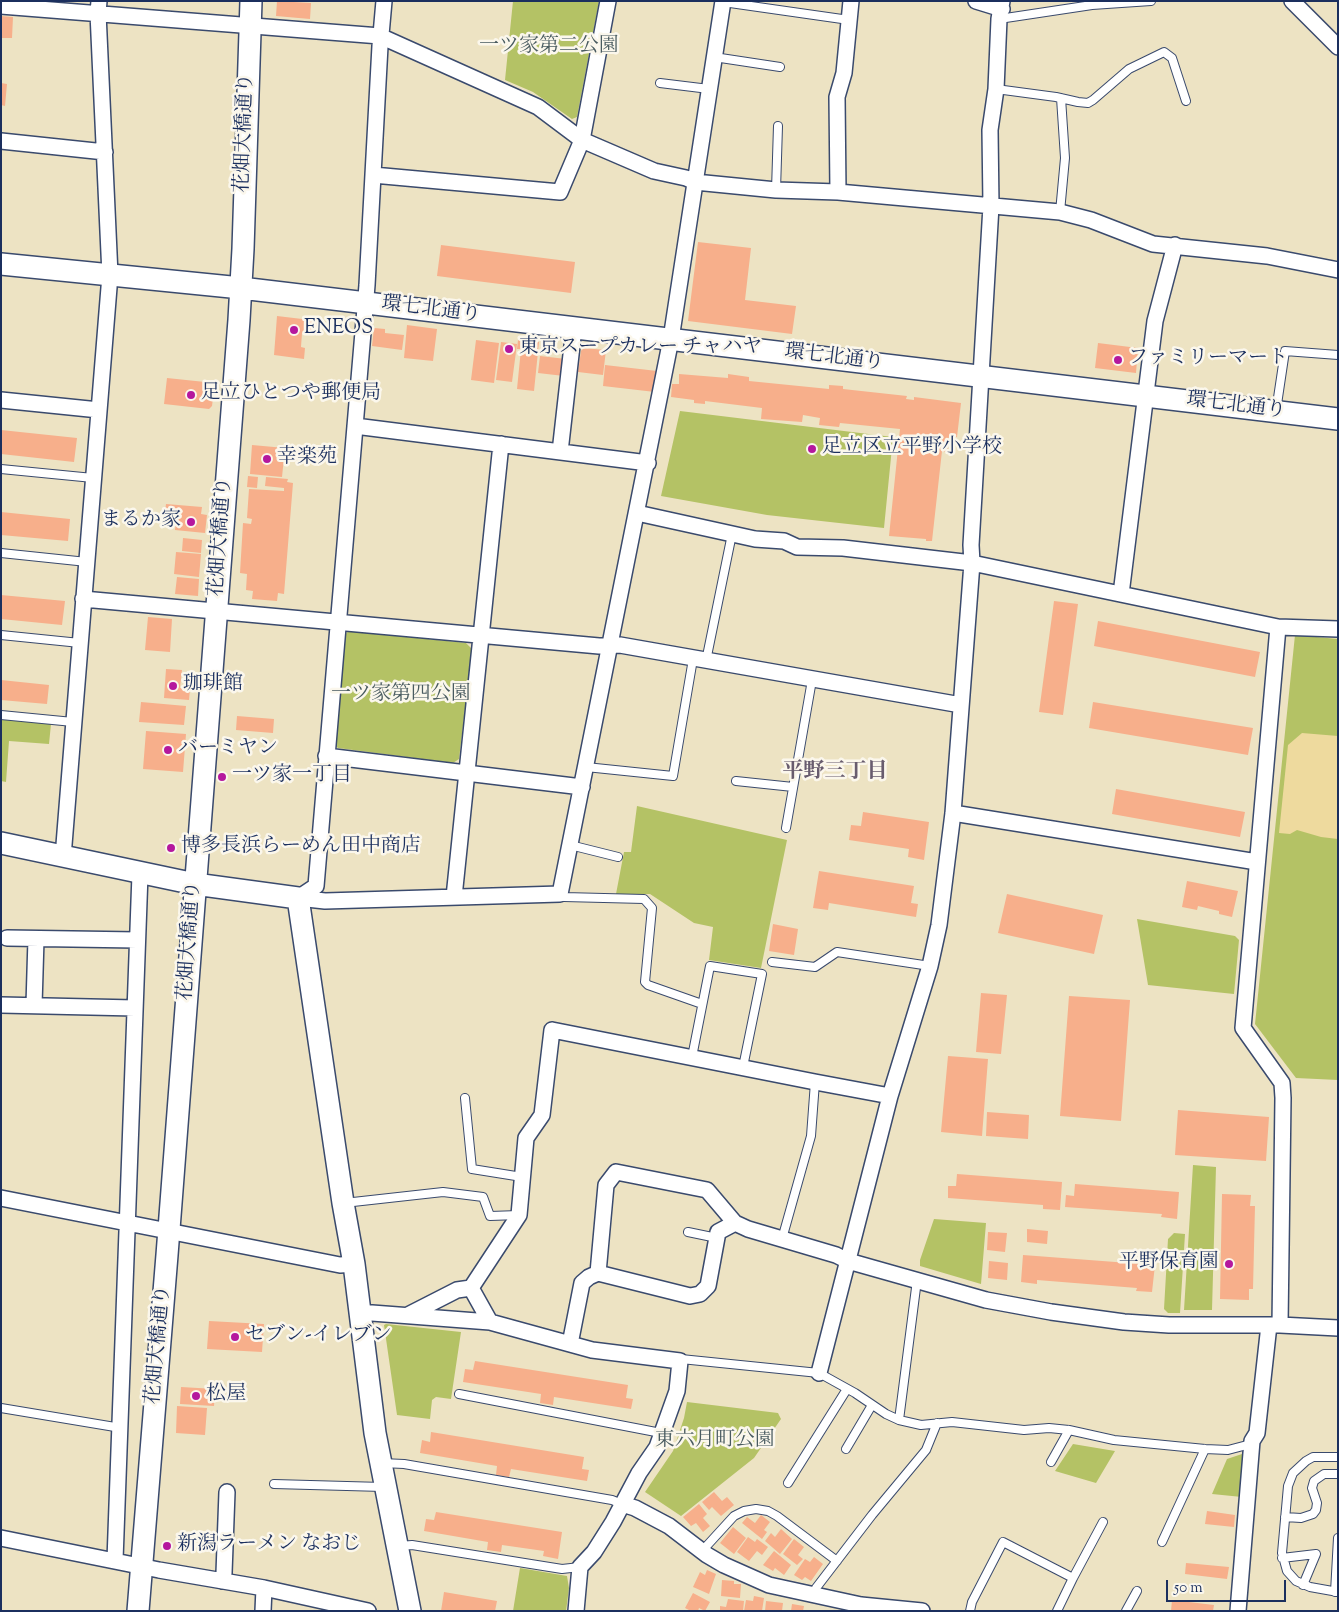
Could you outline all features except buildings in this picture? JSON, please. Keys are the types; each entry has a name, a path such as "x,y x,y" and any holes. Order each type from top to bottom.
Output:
{"street":[{"name":"花畑大橋通り","path":"138,1611 241,288 251,1"},
{"path":"298,898 316,886 365,303 374,174 380,36 384,1"},
{"path":"374,174 560,192 582,140 608,1"},
{"path":"838,192 836,97 844,73 851,1"},
{"path":"819,1373 890,1096 930,966 938,924 953,813 972,563 971,545 991,206 990,130 996,89 1001,10 976,1"},
{"path":"1292,1 1338,47"},
{"path":"1,843 140,874 195,884 325,901 560,894 648,463 671,340 723,2"},
{"path":"1,6 99,7 250,25 380,36 538,107 582,140 654,171 686,178 695,182 776,190 838,192 1060,212 1091,220 1153,244 1268,256 1338,270"},
{"path":"63,857 110,275 99,7"},
{"path":"1,142 105,152"},
{"path":"1121,594 1144,396 1155,321 1175,245"},
{"name":"環七北通り","path":"1,264 241,288 1338,419"},
{"path":"560,452 574,328"},
{"path":"1,400 99,410"},
{"path":"355,426 648,463"},
{"path":"454,897 501,444"},
{"path":"637,513 755,539 784,541 798,547 843,548 972,563 1278,627 1338,629"},
{"path":"83,599 481,636 599,646 620,645 960,705"},
{"path":"1238,1611 1252,1441 1257,1433 1274,1325 1282,1083 1243,1028 1278,627"},
{"path":"326,756 582,787"},
{"path":"953,813 1258,862"},
{"path":"115,1560 140,874"},
{"path":"298,898 343,1204 354,1264 375,1433 410,1611"},
{"path":"8,938 137,940"},
{"path":"34,1005 36,939"},
{"path":"1,1005 135,1008"},
{"path":"408,1316 457,1290 470,1288 519,1215 526,1138 542,1115 552,1030 890,1096"},
{"path":"598,1273 606,1185 616,1172 707,1190 735,1223 748,1230 836,1255 848,1261 986,1300 1106,1320 1169,1325 1274,1325 1338,1328"},
{"path":"1,1198 340,1265 354,1264"},
{"path":"570,1344 582,1283 588,1277 598,1273 690,1296 700,1294 708,1286 718,1232 735,1223"},
{"path":"470,1288 490,1322"},
{"path":"361,1313 490,1322 592,1350 680,1361 677,1391 657,1447 639,1473 594,1552 580,1567 576,1611"},
{"path":"222,1581 224,1573 227,1492"},
{"path":"622,1504 635,1508 669,1526 702,1552 735,1572 769,1585 814,1595 845,1606 922,1611"},
{"path":"1,1538 264,1588 368,1611"},
{"path":"263,1611 264,1588"}],"lane":[{"path":"1001,10 1151,1"},
{"path":"723,2 849,20"},
{"path":"996,89 1088,103 1129,69 1164,52 1172,58 1186,101"},
{"path":"714,56 780,68"},
{"path":"660,82 709,89"},
{"path":"1060,212 1065,158 1061,98"},
{"path":"776,190 778,126"},
{"path":"1276,411 1285,352 1338,355"},
{"path":"1,469 93,478"},
{"path":"586,767 673,776 699,660 732,534"},
{"path":"1,553 86,562"},
{"path":"1,635 80,643"},
{"path":"786,828 812,680"},
{"path":"1,715 73,722"},
{"path":"736,781 793,787"},
{"path":"570,845 618,857"},
{"path":"560,894 564,898 644,899 652,908 646,982 648,985 702,1004"},
{"path":"772,962 815,967 836,952 930,966"},
{"path":"692,1057 710,966 762,974 743,1067"},
{"path":"782,1239 811,1136 815,1082"},
{"path":"465,1098 472,1169 522,1177"},
{"path":"343,1204 443,1192 482,1197 490,1216 519,1215"},
{"path":"688,1232 717,1238"},
{"path":"899,1420 917,1280"},
{"path":"680,1361 680,1359 819,1373 899,1420 921,1426 952,1422 1024,1430 1049,1428 1069,1430 1114,1440 1205,1449 1228,1450 1247,1445 1252,1441"},
{"path":"788,1483 847,1388"},
{"path":"459,1394 661,1433"},
{"path":"846,1449 872,1405"},
{"path":"1,1408 121,1428"},
{"path":"814,1595 816,1588 836,1561 926,1450 938,1423"},
{"path":"1051,1462 1069,1430"},
{"path":"1162,1542 1205,1449"},
{"path":"1338,1457 1313,1457 1293,1473 1288,1486 1282,1558 1287,1571 1303,1585 1336,1592 1338,1538"},
{"path":"380,1463 404,1464 612,1500 622,1504"},
{"path":"1285,1517 1301,1518 1313,1514 1316,1510 1317,1502 1312,1488 1314,1481 1324,1474 1338,1474"},
{"path":"274,1484 385,1487"},
{"path":"702,1552 734,1516 744,1511 756,1509 768,1511 777,1516 836,1561"},
{"path":"1057,1611 1103,1522"},
{"path":"970,1611 972,1602 1003,1542 1073,1578"},
{"path":"397,1546 412,1544 562,1569 580,1567"},
{"path":"1282,1558 1316,1554 1303,1585"},
{"path":"1126,1611 1137,1591"}],"green space":[{"name":"一ツ家第二公園","path":"513,1 599,1 577,117 572,119 533,92 505,80"},
{"path":"680,411 893,437 884,528 767,515 661,496"},
{"name":"一ツ家第四公園","path":"349,631 466,643 472,649 459,759 453,763 338,748 332,743 342,637"},
{"path":"1295,635 1338,639 1338,1080 1296,1078 1255,1024"},
{"path":"1,719 51,724 49,744 9,741 6,782 1,781"},
{"path":"637,806 787,840 761,968 709,960 713,927 694,923 650,894 616,894 624,852 631,852"},
{"path":"1137,919 1235,936 1239,940 1234,994 1148,985"},
{"path":"1193,1165 1216,1167 1212,1310 1184,1310"},
{"path":"934,1219 986,1223 981,1284 920,1266 920,1260"},
{"path":"1174,1233 1185,1234 1180,1313 1168,1313 1164,1309 1168,1239"},
{"path":"384,1325 461,1332 451,1399 436,1397 432,1400 430,1419 397,1415"},
{"name":"東六月町公園","path":"687,1402 778,1413 781,1419 754,1458 681,1516 645,1492 673,1451 684,1418"},
{"path":"1073,1444 1115,1451 1096,1483 1055,1471"},
{"path":"1242,1454 1246,1457 1242,1497 1212,1494 1227,1459"},
{"path":"520,1568 567,1576 569,1588 566,1611 513,1611"}],"sand":[{"path":"1302,733 1338,736 1338,839 1321,837 1297,830 1290,834 1279,833 1288,745"}],"place":[{"name":"ENEOS","path":"294,330"},
{"name":"東京スープカレー チャハヤ","path":"509,349"},
{"name":"ファミリーマート","path":"1118,360"},
{"name":"足立ひとつや郵便局","path":"191,395"},
{"name":"足立区立平野小学校","path":"812,449"},
{"name":"幸楽苑","path":"267,459"},
{"name":"まるか家","path":"191,522"},
{"name":"珈琲館","path":"173,686"},
{"name":"バーミヤン","path":"168,750"},
{"name":"一ツ家一丁目","path":"222,777"},
{"name":"博多長浜らーめん田中商店","path":"171,848"},
{"name":"平野保育園","path":"1229,1264"},
{"name":"セブン-イレブン","path":"235,1337"},
{"name":"松屋","path":"196,1396"},
{"name":"新潟ラーメン なおじ","path":"167,1546"}],"district":[{"name":"平野三丁目","path":"835,773"}]}
